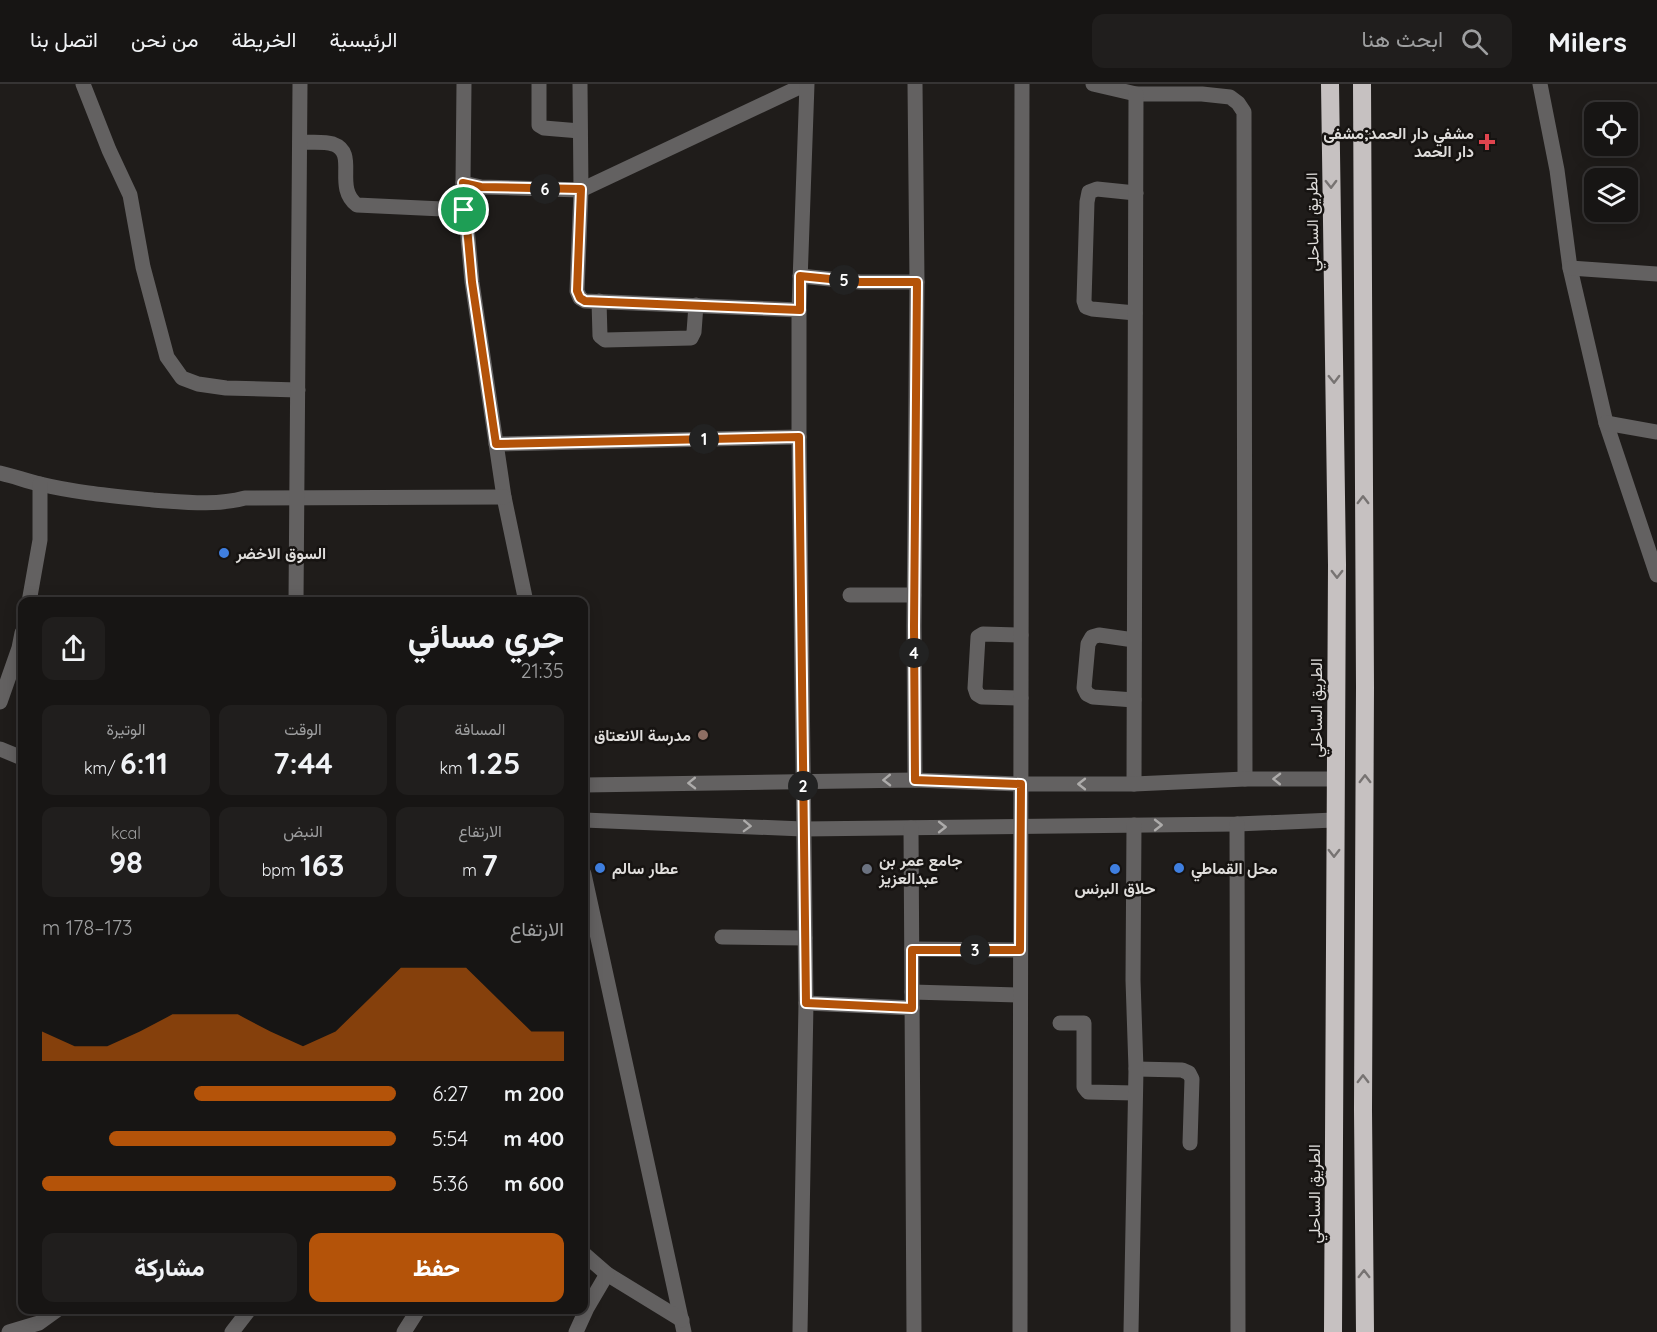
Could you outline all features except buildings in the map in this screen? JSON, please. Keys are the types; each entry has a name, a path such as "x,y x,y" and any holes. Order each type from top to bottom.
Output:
{"highway":[{"name":"الطريق الساحلي","path":"1330,84 1337,565 1333,1332"},
{"path":"1362,84 1365,1332"}],"street":[{"path":"83,84 130,195 143,267 167,357 182,378 198,384 226,388 298,390"},
{"path":"296,597 300,84"},
{"path":"464,84 464,210 472,282 504,497 525,597"},
{"path":"539,84 539,125 544,128 580,130"},
{"path":"580,84 581,189 577,291 580,298 585,301 800,310"},
{"path":"463,183 481,187 581,189 806,84 800,276 799,437 806,1003 800,1332"},
{"path":"915,84 917,282 915,780"},
{"path":"1020,1332 1022,84"},
{"path":"1093,84 1136,94 1202,94 1230,97 1244,112 1245,778"},
{"path":"1540,84 1557,170 1570,268 1606,423 1657,574"},
{"path":"1134,784 1136,94"},
{"path":"300,142 332,144 341,149 346,158 345,189 350,200 357,205 464,210"},
{"path":"1135,313 1092,309 1086,307 1084,301 1089,192 1097,189 1136,193"},
{"path":"1570,268 1657,274"},
{"path":"800,276 860,282 917,282"},
{"path":"599,301 599,331 600,336 605,340 691,338 694,332 696,305"},
{"path":"1606,423 1657,432"},
{"path":"496,444 799,437"},
{"path":"0,473 40,484 118,497 175,501 225,503 244,498 504,497"},
{"path":"30,597 40,540 40,484"},
{"path":"850,595 914,595"},
{"path":"1021,635 983,634 978,637 975,688 982,697 1021,698"},
{"path":"1134,640 1099,635 1092,637 1088,644 1084,688 1087,694 1093,697 1134,700"},
{"path":"0,702 18,651"},
{"path":"0,749 18,756"},
{"path":"588,785 915,780 1021,784 1134,784 1245,778 1335,779"},
{"path":"588,820 803,829 1237,824 1334,820"},
{"path":"1237,824 1238,1332"},
{"path":"1131,1332 1136,1069 1133,980 1134,825"},
{"path":"911,828 914,1332"},
{"path":"588,892 683,1326"},
{"path":"722,937 805,938"},
{"path":"912,950 1020,950"},
{"path":"806,1003 1020,995"},
{"path":"1060,1023 1084,1023 1084,1087 1088,1092 1135,1093"},
{"path":"1136,1069 1182,1070 1189,1073 1192,1079 1191,1143"},
{"path":"588,1257 607,1274 683,1326"},
{"path":"588,1305 607,1274"},
{"path":"9,1332 40,1327 53,1314"},
{"path":"231,1332 246,1314"},
{"path":"404,1332 415,1314"},
{"path":"576,1332 584,1314"}],"place":[{"name":"مشفي دار الحمد;مشفى دار الحمد","path":"1487,142"},
{"name":"السوق الاخضر","path":"224,553"},
{"name":"مدرسة الانعتاق","path":"703,735"},
{"name":"عطار سالم","path":"600,868"},
{"name":"محل القماطي","path":"1179,868"},
{"name":"جامع عمر بن عبدالعزيز","path":"867,869"},
{"name":"حلاق البرنس","path":"1115,869"}],"route":[{"path":"463,183 481,187 581,189 577,291 580,298 585,301 800,310 800,276 860,282 917,282 915,780 1021,784 1020,950 912,950 912,1008 806,1003 799,437 496,444 472,282 464,210 463,183"}]}
